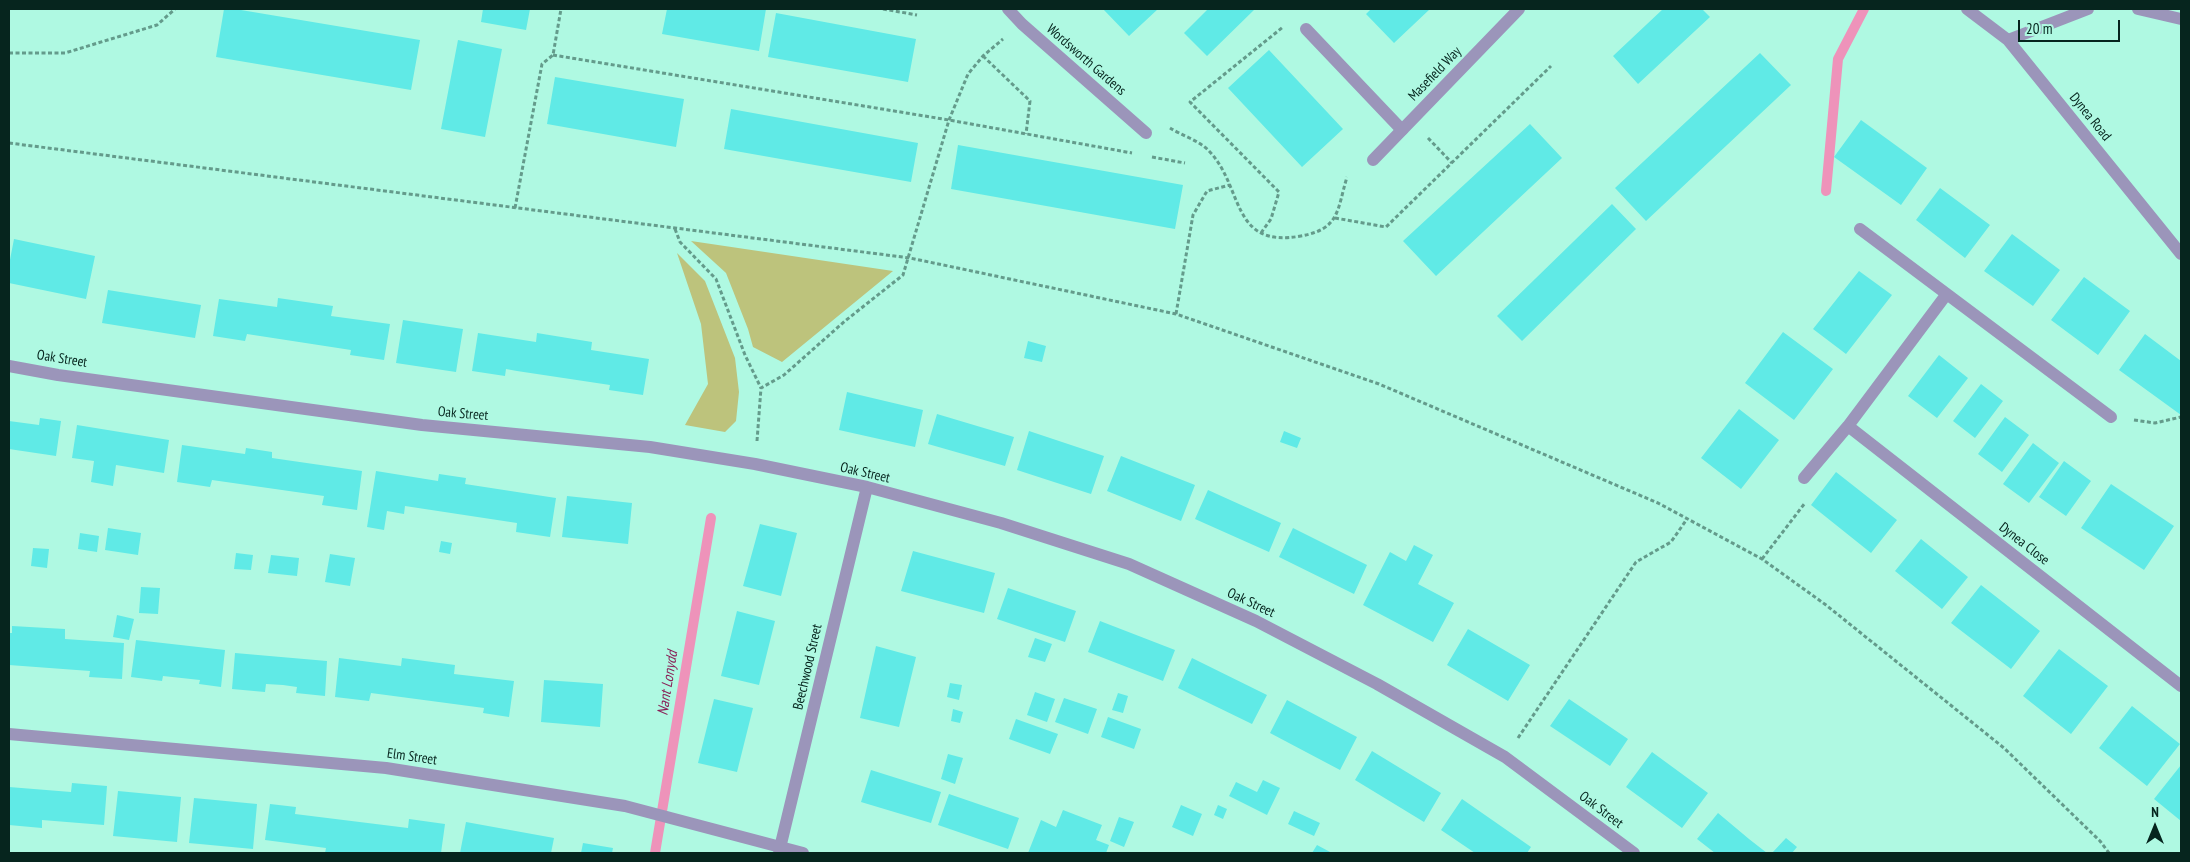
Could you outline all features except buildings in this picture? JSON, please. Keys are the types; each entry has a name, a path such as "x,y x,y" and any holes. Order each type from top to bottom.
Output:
{"street":[{"name":"Wordsworth Gardens","path":"1008,9 1022,24 1146,133"},
{"name":"Masefield Way","path":"1373,160 1519,9"},
{"name":"Dynea Road","path":"1967,9 2008,40 2181,254"},
{"path":"2008,40 2088,9"},
{"path":"2138,9 2181,19"},
{"path":"1306,28 1402,130"},
{"path":"1860,229 2111,417"},
{"path":"1804,478 1848,426 1946,295"},
{"name":"Oak Street","path":"9,366 58,375 422,425 650,447 755,464 867,488 1001,523 1129,564 1256,621 1369,679 1505,757 1634,853"},
{"name":"Dynea Close","path":"1848,426 2181,686"},
{"name":"Beechwood Street","path":"780,850 867,488"},
{"name":"Elm Street","path":"9,734 386,768 625,806 688,822 780,850 803,853"}],"path":[{"path":"9,53 65,53 157,24 175,9"},
{"path":"515,208 542,64 553,55 561,9"},
{"path":"883,9 917,15"},
{"path":"1261,233 1271,219 1279,192 1190,102 1290,21"},
{"path":"761,388 784,375 845,321 904,275 949,120 968,74 983,56 1022,24"},
{"path":"553,55 949,120 1138,154"},
{"path":"983,56 1030,101 1026,134"},
{"path":"1335,218 1386,227 1551,66"},
{"path":"1411,120 1452,163"},
{"path":"1146,133 1166,126 1208,150 1227,176 1238,209 1250,225 1261,233 1284,240 1312,234 1327,228 1335,218 1347,177"},
{"path":"9,143 910,258 1176,314 1379,384 1658,503 1762,559 1826,605 2004,748 2109,853"},
{"path":"1148,156 1185,163"},
{"path":"1176,314 1192,215 1207,191 1230,185"},
{"path":"675,229 680,242 716,279 745,355 761,388 755,464"},
{"path":"2111,417 2155,423 2181,417"},
{"path":"1762,559 1816,489 1804,478"},
{"path":"1505,757 1636,562 1671,542 1687,519"}],"green space":[{"path":"691,241 893,271 782,362 753,347 726,273"},
{"path":"677,253 705,281 735,358 739,392 736,421 725,432 685,425 708,384 701,324"}],"waterway":[{"path":"1826,191 1838,59 1864,9"},
{"name":"Nant Lonydd","path":"655,853 711,518"}]}
